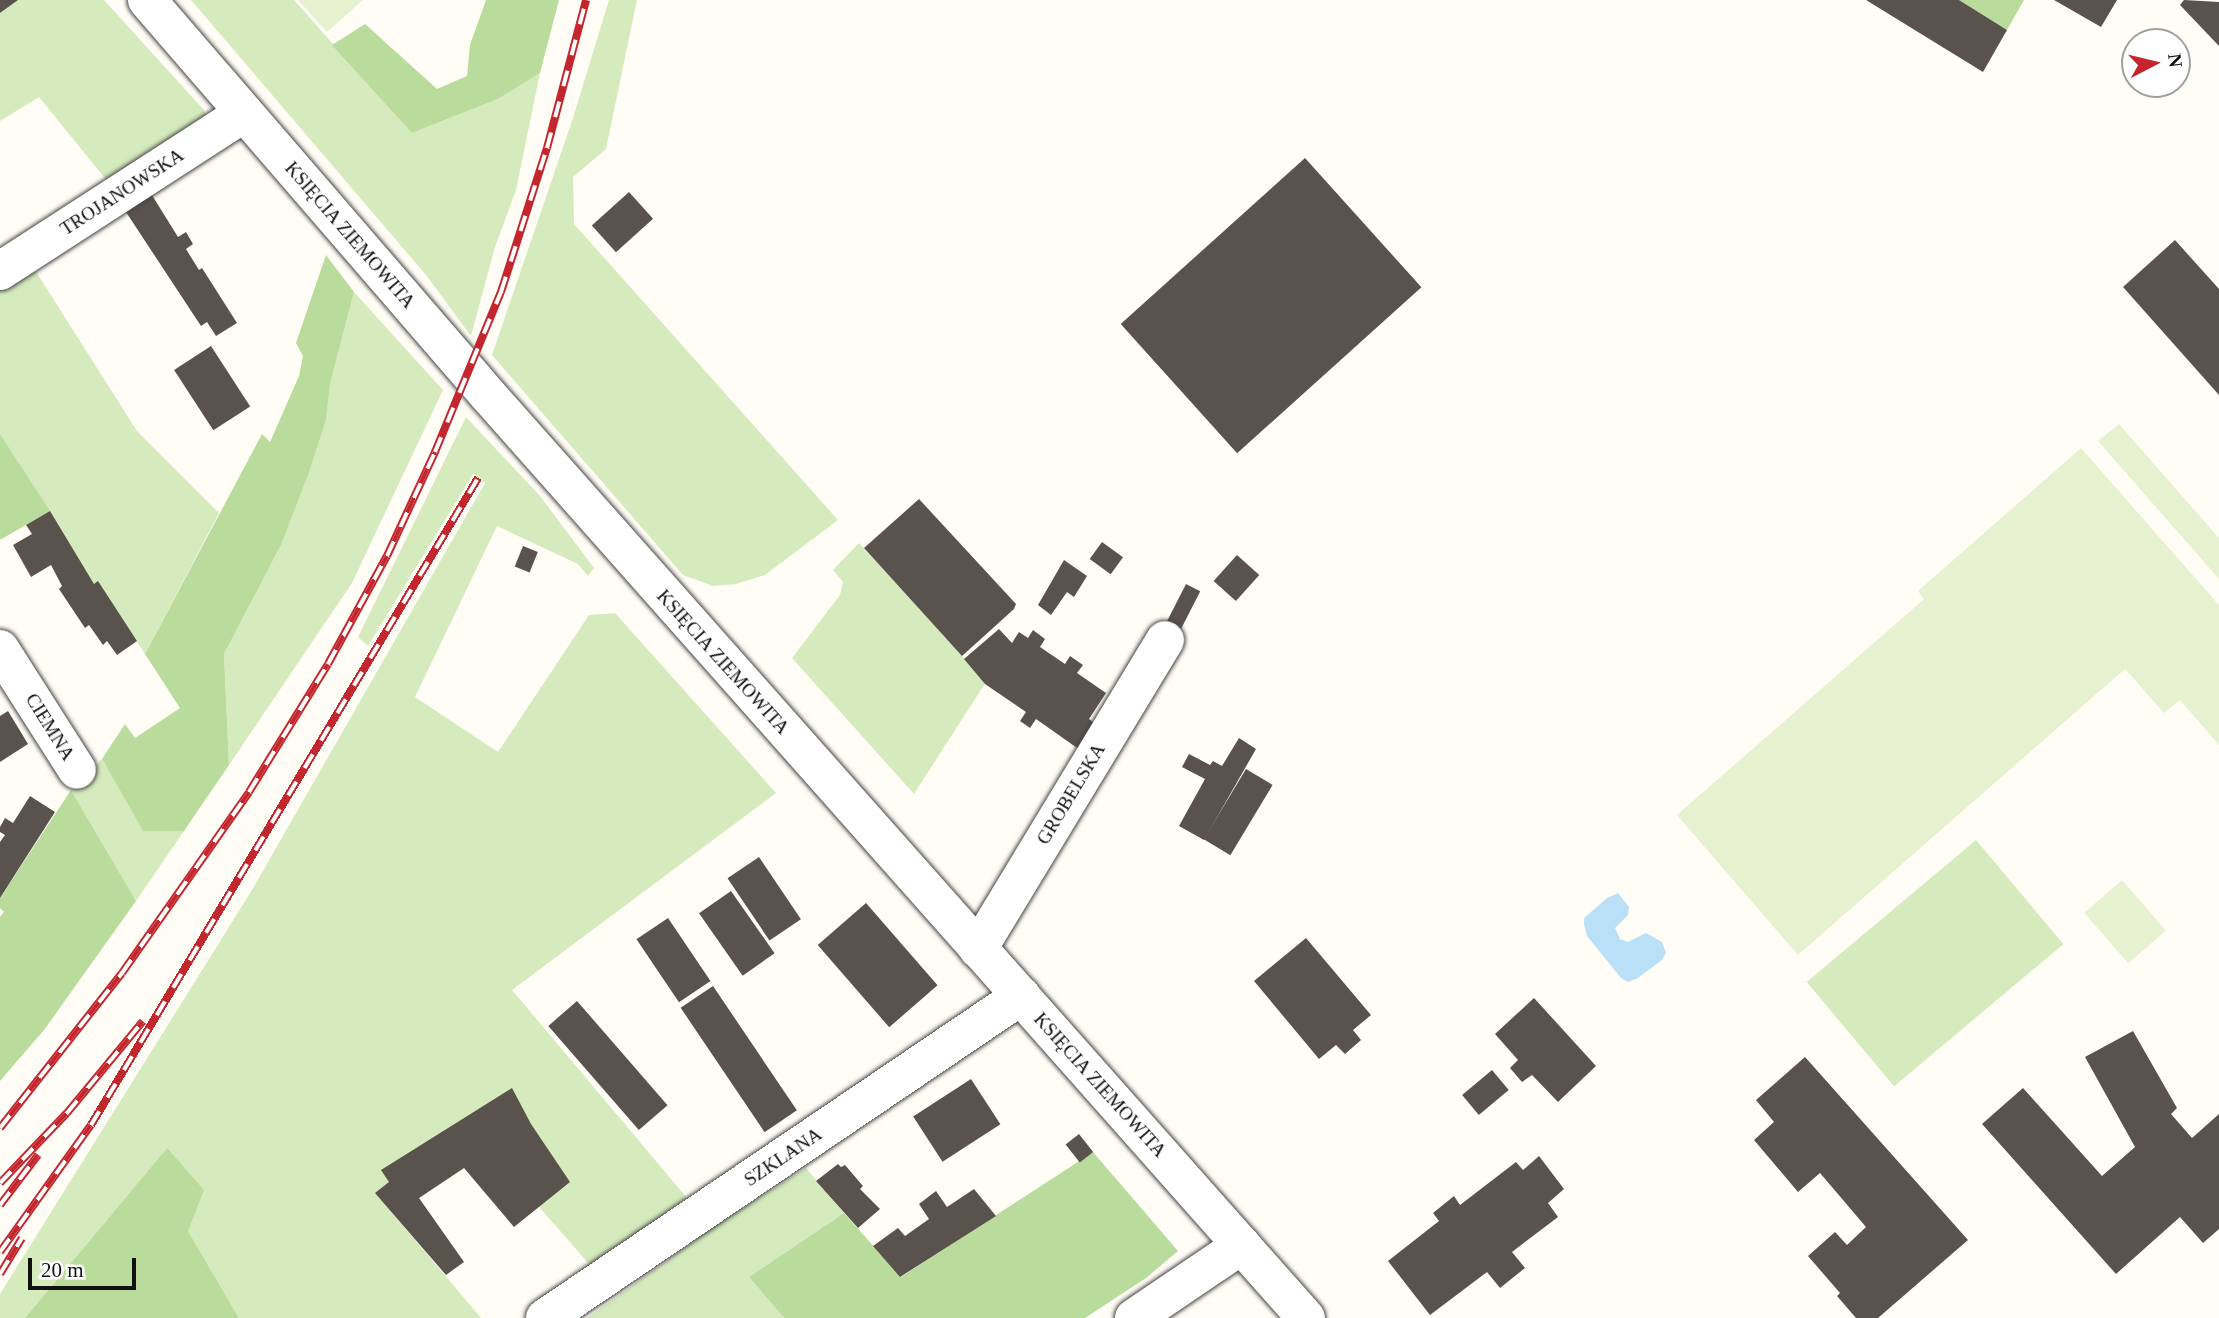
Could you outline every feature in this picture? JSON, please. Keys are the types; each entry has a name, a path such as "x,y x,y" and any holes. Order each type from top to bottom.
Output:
{"street":[{"name":"KSIĘCIA ZIEMOWITA","path":"147,0 524,436 1306,1318"},
{"name":"TROJANOWSKA","path":"0,271 244,113"},
{"name":"GROBELSKA","path":"978,949 1164,640"},
{"name":"CIEMNA","path":"0,649 77,770"},
{"name":"SZKLANA","path":"545,1318 1021,996"},
{"path":"1134,1318 1242,1245"}],"green space":[{"path":"18,0 104,0 204,110 206,116 108,182 39,97 0,121 0,13"},
{"path":"191,0 294,0 412,133 498,99 540,73 516,190 495,247 471,336 426,275"},
{"path":"298,0 363,0 327,32"},
{"path":"486,0 559,0 540,73 498,99 412,133 332,45 365,24 437,89 467,76 470,45"},
{"path":"609,0 637,0 606,149 573,177 574,224 838,520 765,575 736,584 713,586 683,575 492,355 573,118"},
{"path":"1959,0 2024,0 2007,30"},
{"path":"326,255 354,292 330,383 326,420 309,472 281,545 224,654 229,765 184,831 143,831 102,759 125,724 135,738 180,708 145,654 262,434 270,442 299,376 303,356 296,343"},
{"path":"33,267 137,431 219,513 145,654 98,582 94,584 0,434 0,288"},
{"path":"354,292 443,390 352,583 229,765 224,654 281,545 326,420 329,383"},
{"path":"466,417 540,496 594,568 588,576 578,564 497,526 415,697 498,752 589,615 615,613 776,793 512,990 687,1198 590,1265 490,1151 394,1215 481,1318 239,1318 188,1231 167,1148 25,1318 0,1318 0,1294 252,890 485,483 473,474 368,646 358,637"},
{"path":"2119,424 2219,538 2219,579 2098,441"},
{"path":"0,434 50,511 0,540"},
{"path":"2081,448 2219,605 2219,745 2180,700 2164,713 2125,669 1798,955 1677,815 1924,599 1918,591"},
{"path":"859,543 986,682 914,794 792,658 840,595 843,582 833,570"},
{"path":"102,759 143,831 184,831 136,901 71,790"},
{"path":"71,790 136,901 44,1030 0,1081 0,917 4,912 0,908 0,898"},
{"path":"1976,840 2063,944 1894,1086 1807,982"},
{"path":"2122,880 2166,931 2128,963 2084,913"},
{"path":"167,1148 204,1190 188,1231 239,1318 25,1318"},
{"path":"1093,1152 1178,1251 1146,1278 1085,1318 784,1318 749,1277 844,1213 901,1277"},
{"path":"806,1168 844,1213 749,1277 784,1318 587,1318 713,1228"}],"water":[{"path":"1618,893 1629,907 1628,915 1615,928 1620,939 1628,942 1646,933 1662,942 1666,953 1662,960 1628,982 1621,978 1587,936 1584,924 1584,918 1607,898"}],"building":[{"path":"0,0 18,0 0,13"},
{"path":"1866,0 1959,0 2007,30 1983,72"},
{"path":"2054,0 2117,0 2101,27"},
{"path":"2184,0 2219,2 2219,46 2180,5"},
{"path":"1305,158 1421,287 1237,453 1121,324"},
{"path":"150,192 178,237 186,232 193,244 186,249 199,270 202,268 237,323 216,336 207,322 201,326 124,209"},
{"path":"629,192 653,219 616,252 592,225"},
{"path":"2175,240 2219,289 2219,395 2123,287"},
{"path":"211,346 250,406 213,430 174,370"},
{"path":"919,499 1016,604 1014,609 962,656 864,548"},
{"path":"50,511 94,584 98,581 137,641 117,655 107,641 103,645 89,625 85,628 59,589 62,586 51,565 31,577 13,545 32,534 26,525"},
{"path":"1102,542 1123,557 1111,574 1090,559"},
{"path":"523,546 538,552 530,572 515,566"},
{"path":"1237,555 1259,575 1236,601 1214,581"},
{"path":"1064,560 1087,576 1074,597 1067,592 1051,615 1038,605"},
{"path":"1186,584 1200,591 1178,634 1164,627"},
{"path":"999,629 1012,643 1019,632 1028,638 1033,630 1045,639 1040,647 1065,664 1070,656 1083,665 1077,673 1106,693 1089,719 1097,725 1080,750 1036,719 1030,728 1020,721 1026,712 985,684 964,659"},
{"path":"8,711 28,744 0,762 0,716"},
{"path":"1239,738 1256,749 1204,840 1179,826 1205,779 1182,767 1189,754 1210,765 1213,761 1222,766"},
{"path":"1246,769 1273,785 1230,855 1204,839"},
{"path":"30,796 55,812 0,898 0,842 5,835 0,832 0,827 5,818 13,823"},
{"path":"759,857 801,919 769,940 727,878"},
{"path":"731,891 775,953 743,976 699,913"},
{"path":"866,903 938,985 889,1027 818,945"},
{"path":"668,918 710,981 679,1002 636,939"},
{"path":"1306,938 1371,1015 1353,1030 1361,1040 1345,1054 1336,1045 1319,1059 1254,981"},
{"path":"713,986 797,1110 765,1132 681,1008"},
{"path":"1534,998 1596,1066 1558,1102 1532,1075 1522,1082 1510,1068 1518,1060 1495,1034"},
{"path":"577,1001 668,1105 639,1130 548,1026"},
{"path":"2133,1031 2177,1108 2171,1114 2192,1138 2219,1114 2219,1229 2203,1243 2180,1217 2116,1274 1982,1124 2023,1088 2102,1176 2135,1147 2085,1057"},
{"path":"1805,1057 1968,1240 1878,1318 1856,1318 1837,1296 1840,1293 1808,1256 1835,1232 1847,1245 1866,1227 1820,1173 1798,1192 1754,1140 1774,1122 1756,1100"},
{"path":"1492,1070 1509,1090 1479,1115 1462,1095"},
{"path":"971,1079 1000,1124 943,1162 913,1117"},
{"path":"512,1088 531,1124 570,1182 514,1227 464,1168 419,1198 464,1262 446,1275 375,1193 389,1182 381,1170"},
{"path":"1079,1134 1093,1152 1080,1163 1066,1144"},
{"path":"1539,1156 1564,1189 1548,1203 1558,1217 1512,1252 1525,1268 1500,1288 1487,1272 1430,1315 1388,1261 1439,1221 1433,1213 1454,1196 1460,1205 1516,1162 1523,1170"},
{"path":"838,1164 841,1167 845,1165 863,1186 860,1189 880,1209 858,1228 816,1181"},
{"path":"974,1189 996,1216 900,1277 873,1246 898,1228 905,1236 929,1219 919,1204 936,1191 947,1207"}],"railway":[{"path":"0,1128 122,973 249,792 328,664 387,556 435,452 501,292 547,148 586,0"},
{"path":"0,1252 91,1125 478,478"},
{"path":"0,1183 67,1113 143,1021"},
{"path":"0,1205 38,1155"},
{"path":"0,1274 22,1238"}]}
